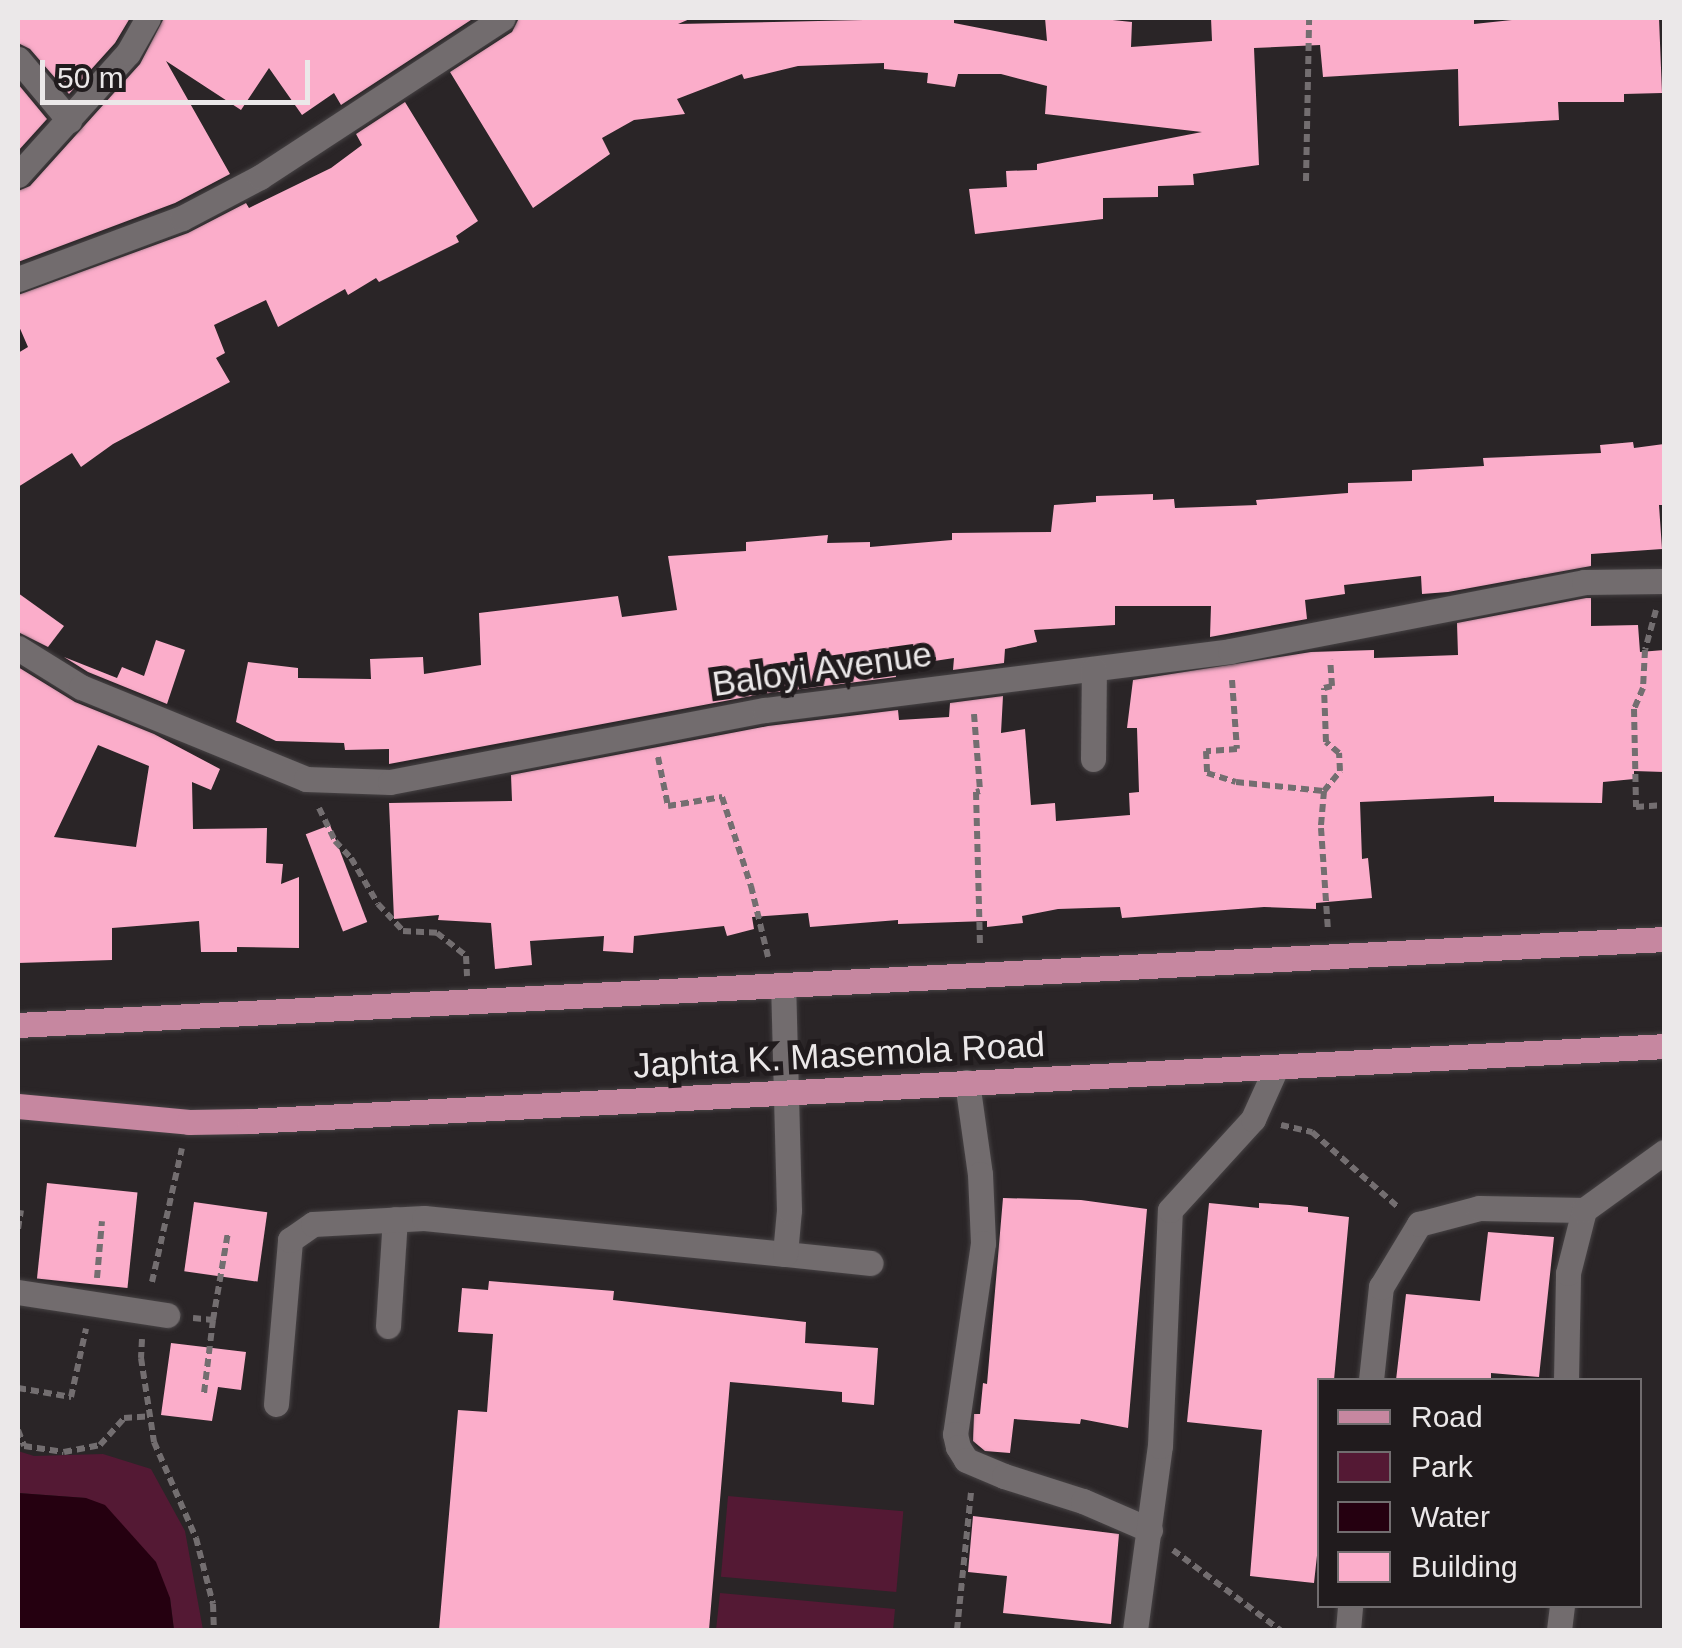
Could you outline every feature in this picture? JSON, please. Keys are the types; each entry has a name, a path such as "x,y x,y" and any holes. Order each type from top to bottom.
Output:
{"main road":[{"name":"Japhta K. Masemola Road","path":"18,1025 1664,939"},
{"name":"Japhta K. Masemola Road","path":"18,1106 189,1122 784,1095 1664,1046"}],"street":[{"path":"18,175 128,53 148,18"},
{"path":"18,279 182,218 260,177 504,18"},
{"path":"18,59 69,120"},
{"name":"Baloyi Avenue","path":"18,648 81,687 306,779 348,783 414,779 653,731 971,682 1230,651 1328,635 1584,582 1662,591"},
{"path":"1093,759 1094,669"},
{"path":"783,985 790,1210 784,1254"},
{"path":"1135,1630 1160,1446 1170,1210 1254,1119 1276,1068"},
{"path":"967,1082 980,1174 983,1243 955,1434 962,1454 982,1466 1083,1501 1150,1530"},
{"path":"1372,1378 1381,1288 1419,1224 1479,1208 1584,1210 1664,1152"},
{"path":"1566,1378 1568,1272 1584,1210"},
{"path":"276,1404 290,1240 313,1224 424,1218 871,1263"},
{"path":"388,1326 396,1219"},
{"path":"18,1292 156,1313"}],"path":[{"path":"1306,181 1309,18"},
{"path":"1662,591 1634,708 1636,808 1664,805"},
{"path":"1328,635 1332,686 1324,688 1326,742 1338,753 1340,771 1330,777 1324,791 1321,828 1329,956"},
{"path":"1230,651 1232,699 1238,718 1236,750 1206,751 1207,773 1236,782 1324,791"},
{"path":"971,682 980,791 976,792 981,975"},
{"path":"653,731 668,806 722,798 751,886 762,946 783,985"},
{"path":"306,779 335,841 352,858 378,904 404,931 438,932 466,956 466,1002"},
{"path":"1254,1119 1312,1132 1419,1224"},
{"path":"189,1122 156,1313 141,1358 154,1442 196,1538 213,1604 214,1630"},
{"path":"18,1229 21,1210"},
{"path":"204,1393 228,1232"},
{"path":"156,1313 213,1320"},
{"path":"18,1430 24,1446 64,1452 100,1445 124,1418 150,1416"},
{"path":"956,1630 969,1497 982,1466"},
{"path":"1150,1530 1280,1630"}],"green space":[{"path":"18,1451 34,1456 103,1454 151,1469 185,1531 203,1630 174,1630 170,1598 86,1498 18,1493"},
{"path":"728,1496 903,1511 896,1592 721,1577"},
{"path":"720,1593 895,1609 893,1630 716,1630"}],"water":[{"path":"18,1493 86,1498 105,1505 156,1562 170,1598 174,1630 18,1630"}],"building":[{"path":"18,18 130,18 115,43 69,94 30,49 18,43"},
{"path":"164,18 474,18 341,105 334,93 302,115 269,68 241,110 166,61 230,174 175,203 18,262 18,191 30,186 140,64"},
{"path":"519,18 692,18 678,24 954,18 954,23 1047,41 1045,18 1093,18 1132,22 1131,47 1212,41 1211,18 1474,18 1474,24 1530,18 1659,18 1662,93 1624,94 1624,102 1558,102 1559,120 1459,126 1458,69 1323,77 1320,45 1254,48 1259,165 1193,174 1194,185 1158,186 1158,197 1103,198 1103,219 975,234 969,189 1007,187 1006,171 1037,170 1037,164 1202,132 1045,114 1047,86 1001,74 958,74 955,87 927,83 928,73 884,69 884,63 798,66 744,79 742,74 677,99 685,114 634,120 602,138 610,154 533,208 450,72 512,32"},
{"path":"18,84 47,119 18,151"},
{"path":"405,102 478,221 456,236 459,242 379,282 376,278 348,295 345,289 278,327 266,300 214,325 225,353 216,358 230,382 113,444 81,467 72,453 18,487 18,353 28,347 18,324 18,295 188,233 246,203 249,208 331,168 362,145 356,134"},
{"path":"1633,442 1634,448 1664,444 1664,505 1659,505 1662,549 1591,554 1591,566 1422,594 1421,576 1344,585 1345,594 1305,600 1307,619 1210,637 1211,606 1115,606 1115,625 1034,630 1037,642 1005,649 1004,663 953,670 954,658 895,667 896,677 762,694 389,764 389,749 345,750 344,743 276,741 236,722 248,662 298,668 298,678 371,679 370,659 423,657 424,674 481,665 479,613 618,596 622,617 677,610 668,556 746,551 746,542 828,535 827,543 870,542 870,547 952,540 952,533 1051,532 1054,505 1096,502 1096,496 1153,494 1153,500 1174,499 1175,508 1257,505 1256,500 1348,493 1348,483 1412,481 1412,470 1484,466 1483,458 1601,453 1600,445"},
{"path":"18,593 64,626 48,647 18,632"},
{"path":"1591,598 1591,626 1638,625 1640,652 1664,650 1664,772 1634,771 1634,779 1603,782 1602,803 1494,802 1494,796 1360,802 1362,859 1368,858 1372,898 1316,903 1316,909 1264,907 1122,918 1120,907 1058,909 1022,916 1023,923 987,927 987,921 898,924 898,920 810,927 808,913 752,917 754,929 727,936 724,926 634,936 633,953 603,951 604,936 530,941 532,965 495,969 491,923 438,920 439,915 394,919 389,803 512,801 511,775 768,726 898,710 899,720 949,717 950,703 1003,696 1001,733 1025,729 1031,805 1055,803 1056,821 1130,815 1129,793 1139,792 1137,728 1127,728 1133,680 1311,652 1374,650 1374,658 1458,655 1457,623"},
{"path":"156,640 185,650 167,704 88,672 64,657 117,678 122,667 144,676"},
{"path":"18,667 75,702 154,734 220,769 211,790 192,782 193,829 267,828 266,863 283,864 281,884 299,877 299,948 237,947 237,952 201,952 199,921 112,928 112,960 18,963","holes":["98,745 149,766 136,847 54,837"]},
{"path":"330,825 367,922 343,931 306,834"},
{"path":"47,1183 138,1193 127,1288 37,1278"},
{"path":"1003,1198 1081,1200 1147,1209 1128,1428 1081,1419 1080,1424 1014,1419 1010,1453 985,1451 973,1441 974,1414 980,1414 983,1383 987,1384"},
{"path":"194,1202 267,1212 258,1282 184,1271"},
{"path":"1209,1203 1259,1208 1259,1203 1290,1205 1308,1207 1308,1212 1349,1217 1334,1378 1317,1378 1314,1583 1250,1576 1262,1430 1187,1422"},
{"path":"1488,1232 1554,1237 1539,1377 1491,1373 1491,1378 1396,1378 1406,1294 1480,1301"},
{"path":"489,1281 614,1291 613,1300 806,1322 805,1343 878,1348 874,1405 842,1402 842,1392 730,1382 709,1630 439,1630 458,1410 487,1412 493,1334 458,1332 462,1288 488,1290"},
{"path":"171,1343 246,1352 241,1390 218,1387 212,1421 161,1415"},
{"path":"973,1516 1119,1534 1111,1624 1003,1613 1007,1576 968,1572"}]}
